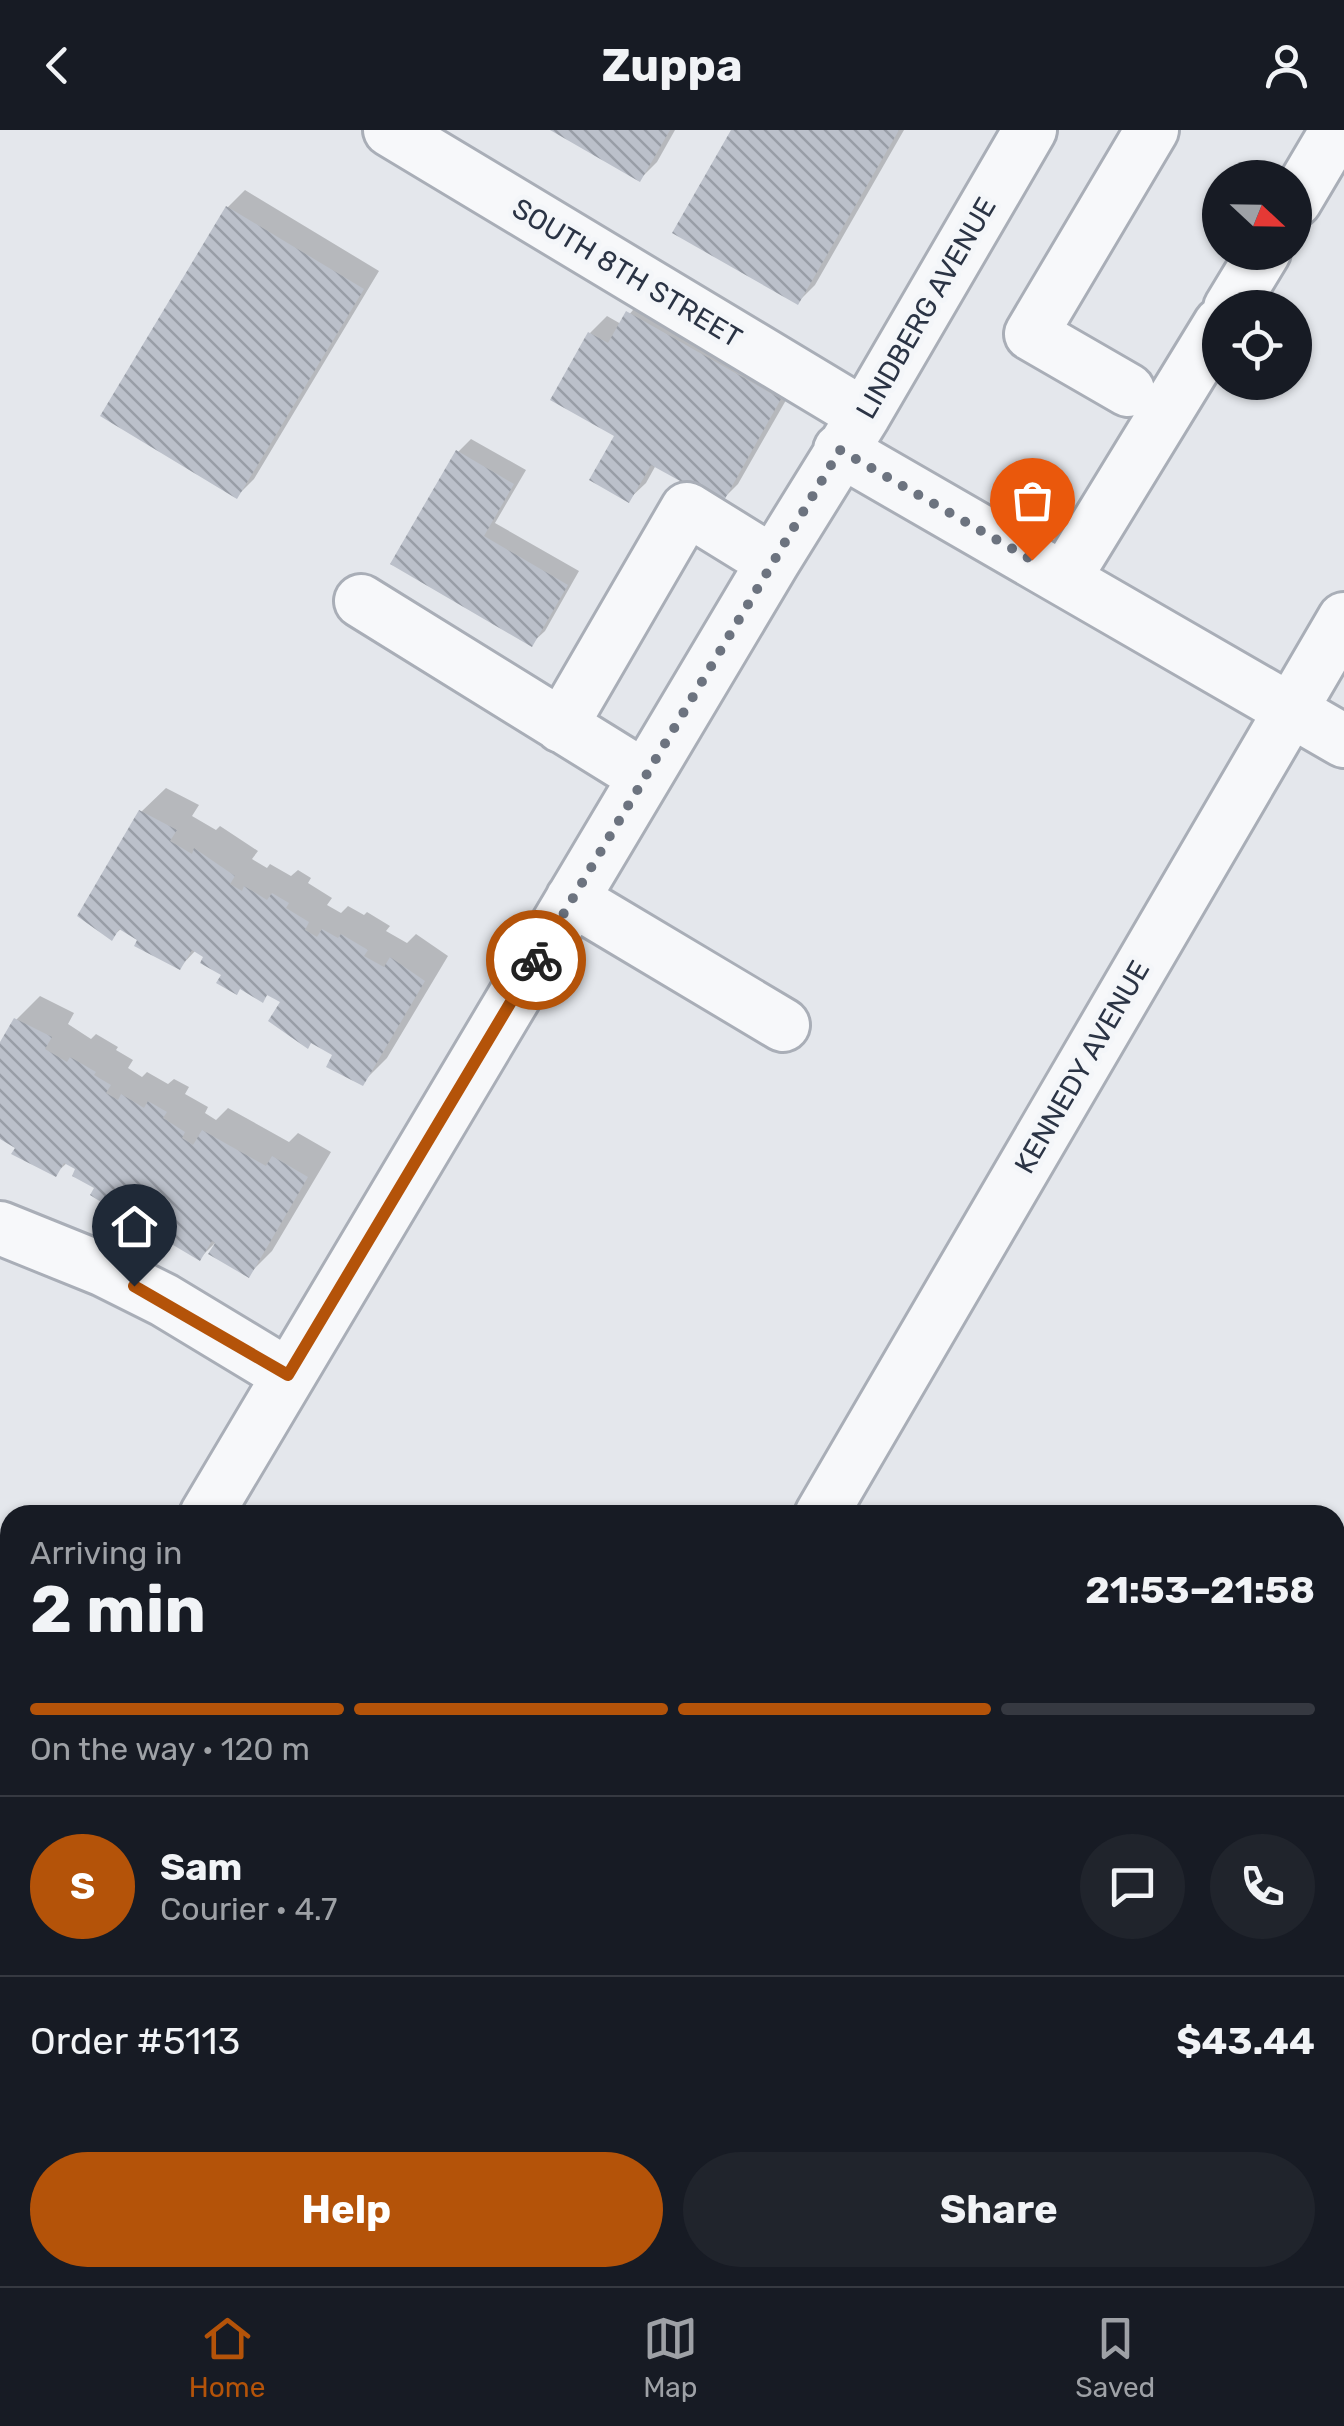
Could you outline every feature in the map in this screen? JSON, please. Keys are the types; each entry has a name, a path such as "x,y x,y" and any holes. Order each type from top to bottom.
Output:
{"street":[{"name":"SOUTH 8TH STREET","path":"390,130 852,432 1064,579 1344,741"},
{"path":"1128,390 1031,334 1152,130"},
{"path":"1312,172 1337,130"},
{"name":"LINDBERG AVENUE","path":"212,1505 852,432 1020,134"},
{"path":"1064,579 1202,353"},
{"path":"561,726 687,509 773,562"},
{"path":"360,600 644,777"},
{"name":"KENNEDY AVENUE","path":"826,1505 1344,619"},
{"path":"572,899 783,1025"},
{"path":"0,1228 104,1270 164,1300 288,1375"}],"building":[{"path":"550,130 670,130 640,182"},
{"path":"731,130 899,130 798,305 672,233"},
{"path":"226,206 364,289 237,499 100,416"},
{"path":"626,311 781,399 722,504 651,465 629,503 589,480 614,436 550,400 588,332 608,343"},
{"path":"456,450 514,484 484,536 568,585 532,647 390,564"},
{"path":"139,810 177,830 170,841 192,854 194,848 235,876 230,884 242,891 244,886 267,900 272,893 289,903 286,908 309,922 305,930 317,937 322,929 338,938 341,934 368,950 364,956 384,967 390,957 425,981 363,1086 326,1067 332,1055 311,1043 308,1049 268,1021 280,1002 267,995 263,1003 240,989 237,995 216,983 221,975 200,963 203,957 192,950 180,970 134,946 137,940 119,929 112,941 77,916"},
{"path":"14,1018 52,1037 45,1049 96,1072 94,1075 111,1085 106,1093 118,1100 121,1094 144,1108 148,1101 167,1112 163,1118 185,1132 182,1138 193,1145 202,1130 266,1166 272,1156 308,1177 249,1278 208,1254 215,1243 212,1241 200,1261 144,1223 150,1214 139,1208 136,1214 113,1201 109,1207 90,1195 94,1188 72,1176 75,1169 64,1163 56,1177 11,1154 15,1148 0,1139 0,1042"}],"way so far":[{"path":"536,960 840,450 1032,560"}],"route":[{"path":"134,1286 288,1375 536,960"}]}
